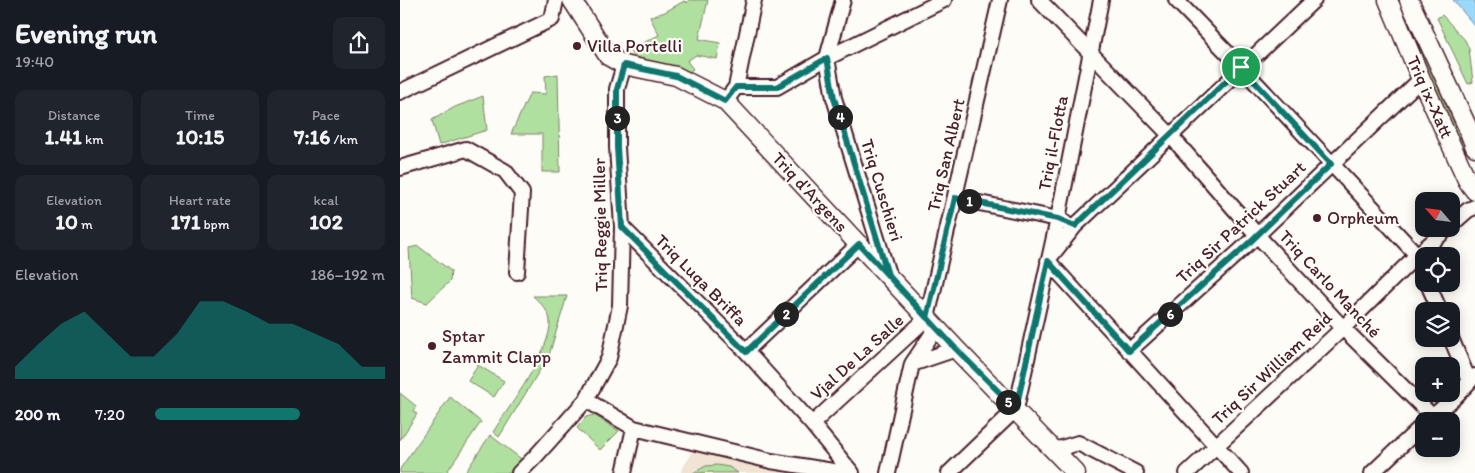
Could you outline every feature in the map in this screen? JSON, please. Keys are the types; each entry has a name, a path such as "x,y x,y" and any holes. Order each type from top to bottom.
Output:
{"main road":[{"path":"572,0 608,56 624,65"},
{"name":"Triq ix-Xatt","path":"1388,0 1421,79 1468,182 1475,191"},
{"name":"Triq ix-Xatt","path":"1409,0 1467,126 1475,148"},
{"name":"Triq d'Argens","path":"624,65 676,76 730,94 888,275 927,325 956,349 1076,473"}],"street":[{"path":"400,92 552,19 556,0"},
{"path":"754,0 730,94 777,87 827,58 944,0"},
{"path":"827,58 843,0"},
{"name":"Triq San Albert","path":"888,473 912,364 927,325 1000,0"},
{"name":"Triq Carlo Manché","path":"1039,0 1171,136 1257,235 1420,412"},
{"name":"Triq il-Flotta","path":"1016,409 1058,219 1101,0"},
{"path":"1176,0 1241,67 1415,255"},
{"path":"1241,473 1048,261 1075,226 1171,136 1299,6 1314,0"},
{"name":"Triq Cuschieri","path":"827,58 834,98 888,275"},
{"name":"Triq Reggie Miller","path":"519,473 535,458 586,400 609,358 620,306 622,227 617,147 617,89 624,65"},
{"name":"Triq Sir Patrick Stuart","path":"1129,351 1257,235 1421,79"},
{"path":"400,168 466,149 505,171 522,193 517,272"},
{"path":"955,198 1058,219 1075,226"},
{"path":"1460,217 1475,207"},
{"name":"Triq Luqa Briffa","path":"622,227 746,352 812,424 852,473"},
{"name":"Triq Sir William Reid","path":"1426,247 1437,238"},
{"path":"746,352 859,244"},
{"name":"Triq Sir William Reid","path":"1187,473 1343,328 1415,257"},
{"name":"Vjal De La Salle","path":"812,424 927,325"},
{"path":"1438,412 1472,379 1456,347"},
{"path":"912,364 956,349"},
{"path":"586,400 634,428 771,461 845,473"},
{"path":"949,473 1016,409"},
{"path":"624,473 634,428"},
{"path":"1372,473 1415,433"},
{"path":"1054,450 1078,443 1136,473"}],"shaded area":[{"path":"693,451 765,469 788,473 680,473"}],"green space":[{"path":"689,0 708,0 699,39 720,43 717,59 696,55 687,61 693,69 687,74 635,59 629,50 659,35 650,17 665,12 684,1 687,3"},
{"path":"1403,8 1462,141 1458,143 1398,9"},
{"path":"1442,15 1465,40 1469,49 1473,82 1468,84 1437,18"},
{"path":"558,74 560,172 542,172 542,134 511,134 530,93 546,94 545,76"},
{"path":"483,96 487,130 439,145 432,120 455,107"},
{"path":"418,246 451,271 450,281 427,303 412,298 409,248"},
{"path":"533,296 567,296 549,355 499,437 493,432 528,378 549,333 550,321 548,313"},
{"path":"478,365 504,381 494,397 468,381"},
{"path":"400,393 416,406 413,411 417,414 400,440"},
{"path":"450,397 481,422 446,473 400,473 400,469"},
{"path":"594,415 619,431 600,450 577,428 586,417"},
{"path":"490,435 524,461 512,473 465,473"},
{"path":"706,466 729,467 738,473 693,473"}],"water":[{"path":"1453,0 1475,0 1475,26 1474,25"}],"place":[{"name":"Villa Portelli","path":"577,46"},
{"name":"Orpheum","path":"1317,218"},
{"name":"Sptar Zammit Clapp","path":"432,346"}],"route":[{"path":"1241,67 1075,226 1058,219 955,198 927,318 859,244 746,352 622,227 617,147 617,89 624,65 676,76 725,101 736,87 777,87 827,58 834,98 888,275 927,318 956,349 1016,409 1048,261 1129,351 1250,242 1331,164 1241,67"}]}
